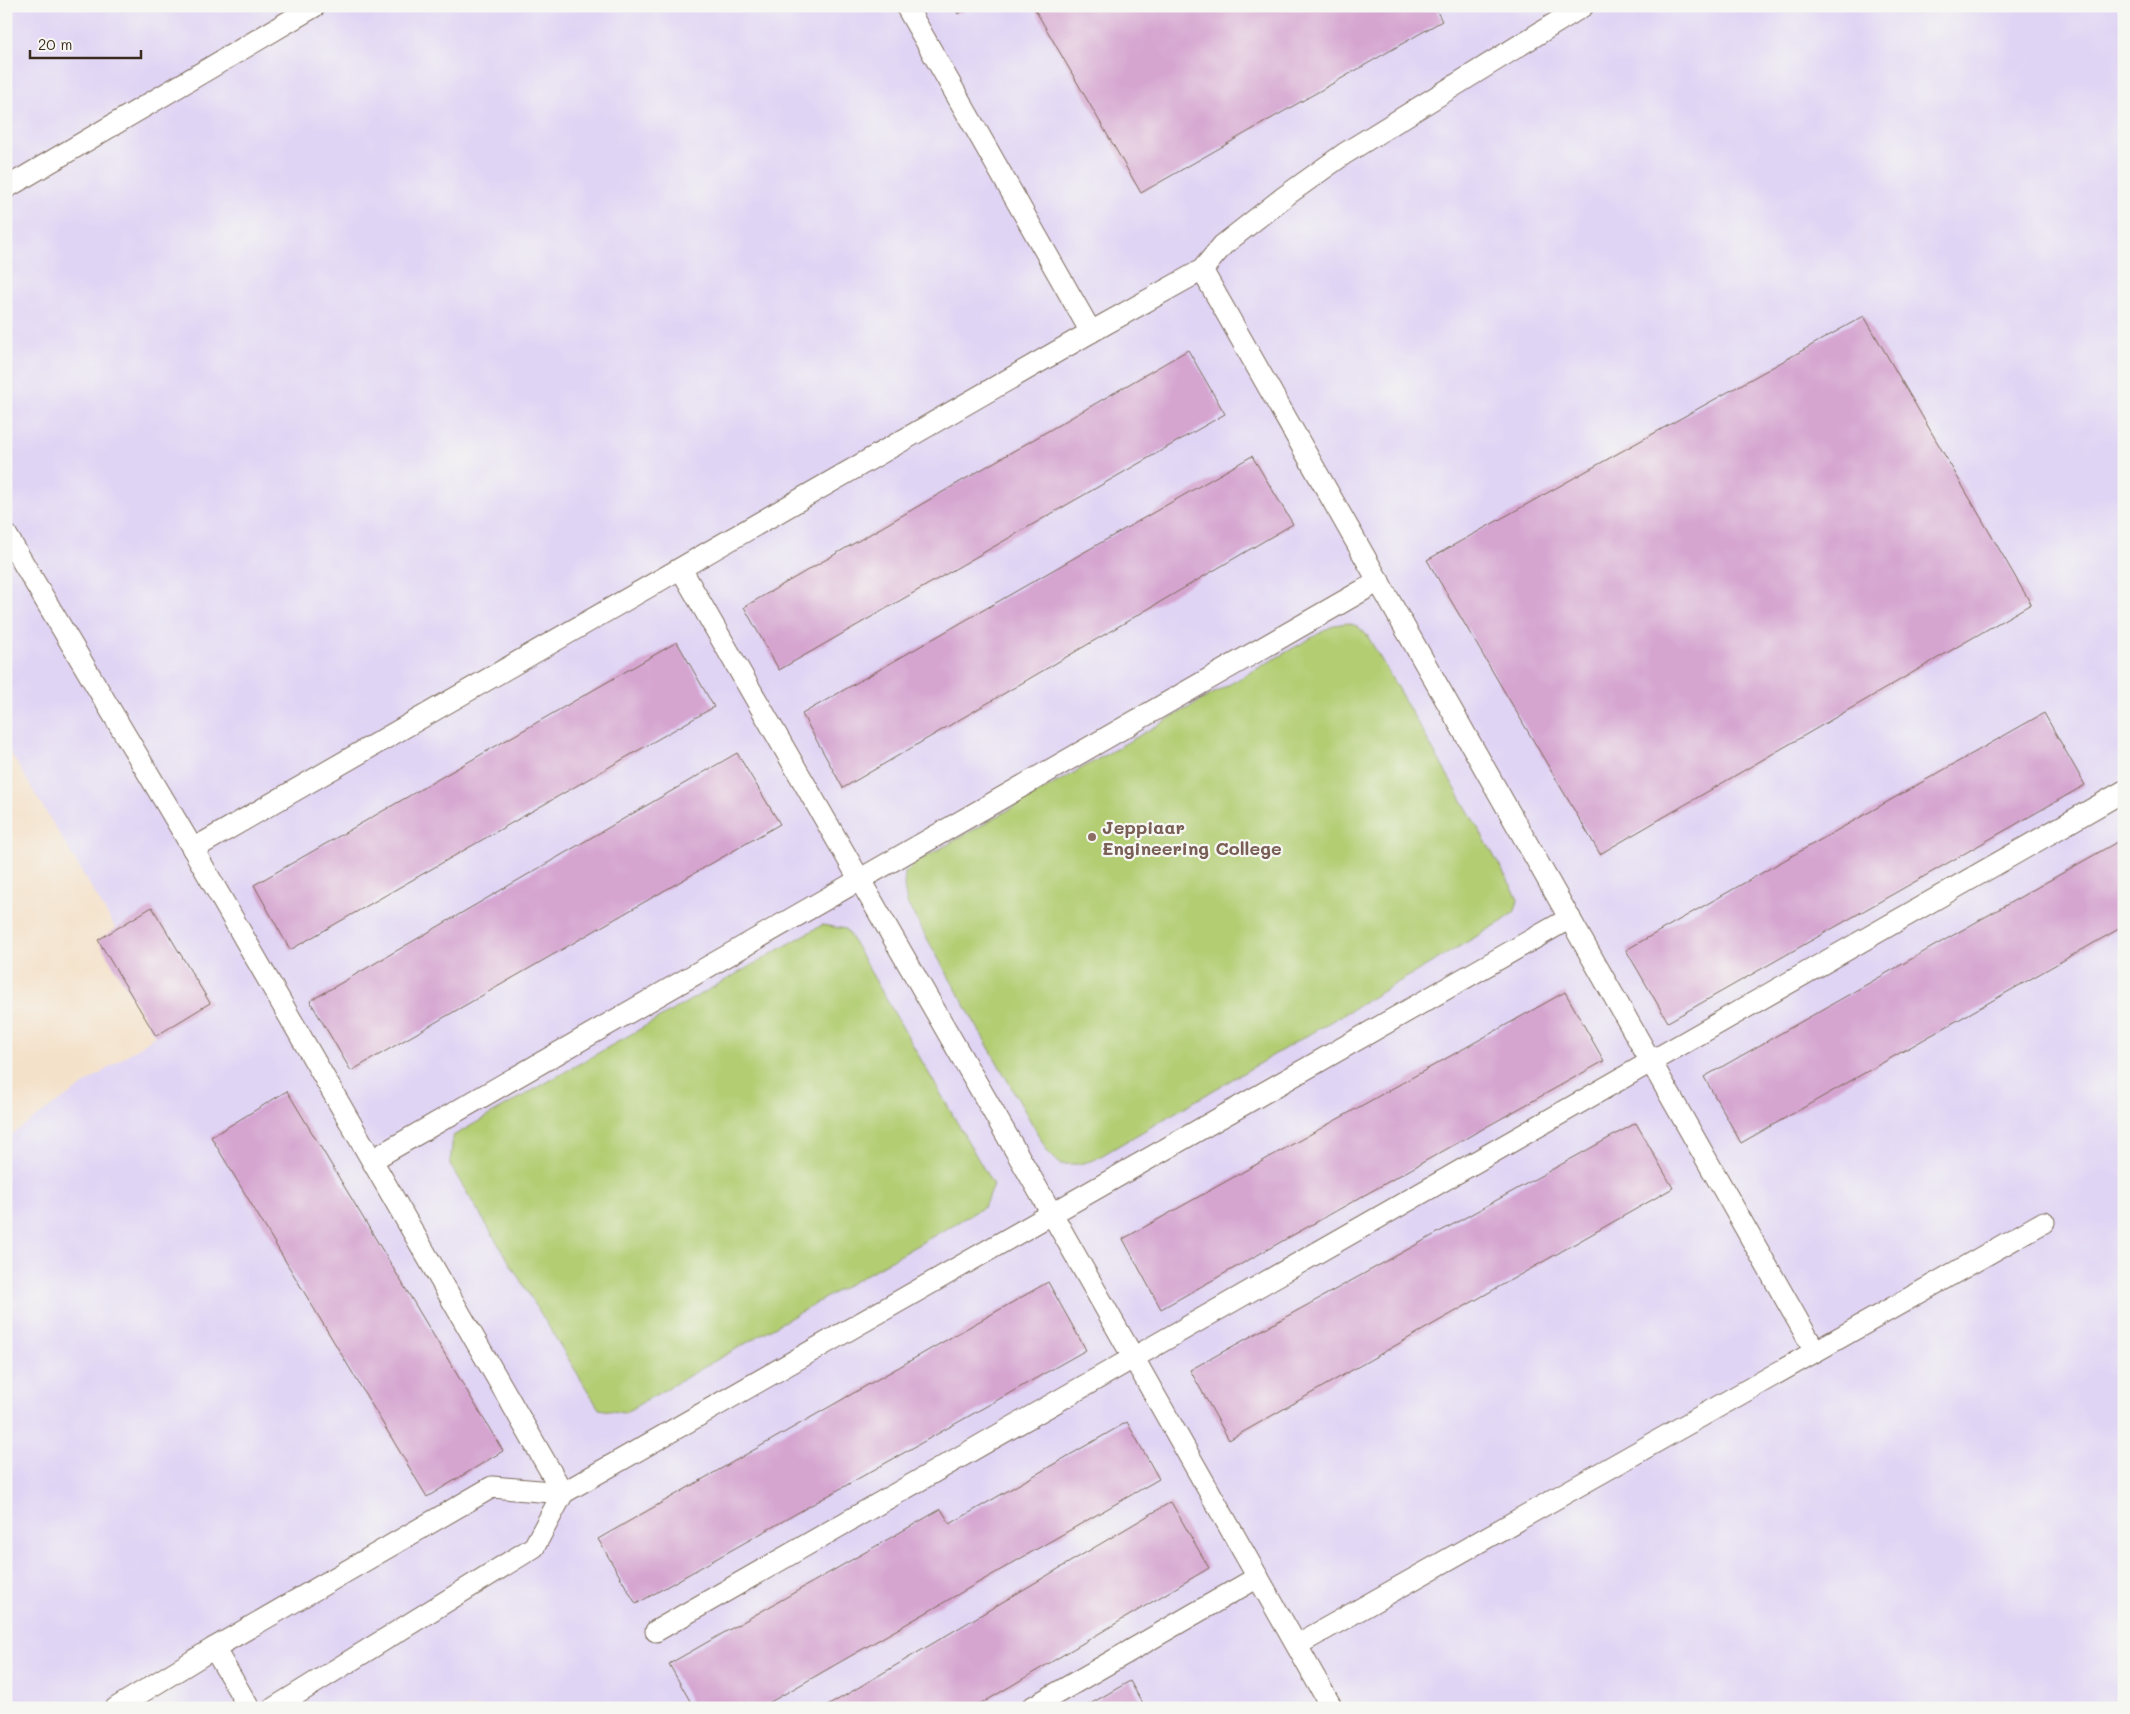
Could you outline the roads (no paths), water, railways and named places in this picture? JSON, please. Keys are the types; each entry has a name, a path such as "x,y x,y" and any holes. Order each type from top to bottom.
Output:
{"lane":[{"path":"6,188 315,6"},
{"path":"906,6 1091,332"},
{"path":"193,849 1202,270 1223,246 1284,197 1344,154 1583,6"},
{"path":"1202,270 1815,1351"},
{"path":"6,534 193,849 563,1493"},
{"path":"681,569 1052,1214 1332,1708"},
{"path":"372,1160 1379,581"},
{"path":"656,1632 1133,1357 2124,791"},
{"path":"274,1708 534,1547 563,1493 1570,918"},
{"path":"1297,1645 2044,1222"},
{"path":"116,1708 214,1648 492,1487 563,1493"},
{"path":"1031,1708 1258,1577"},
{"path":"214,1648 249,1708"}],"place":[{"name":"Jeppiaar Engineering College","path":"1092,837"}]}
